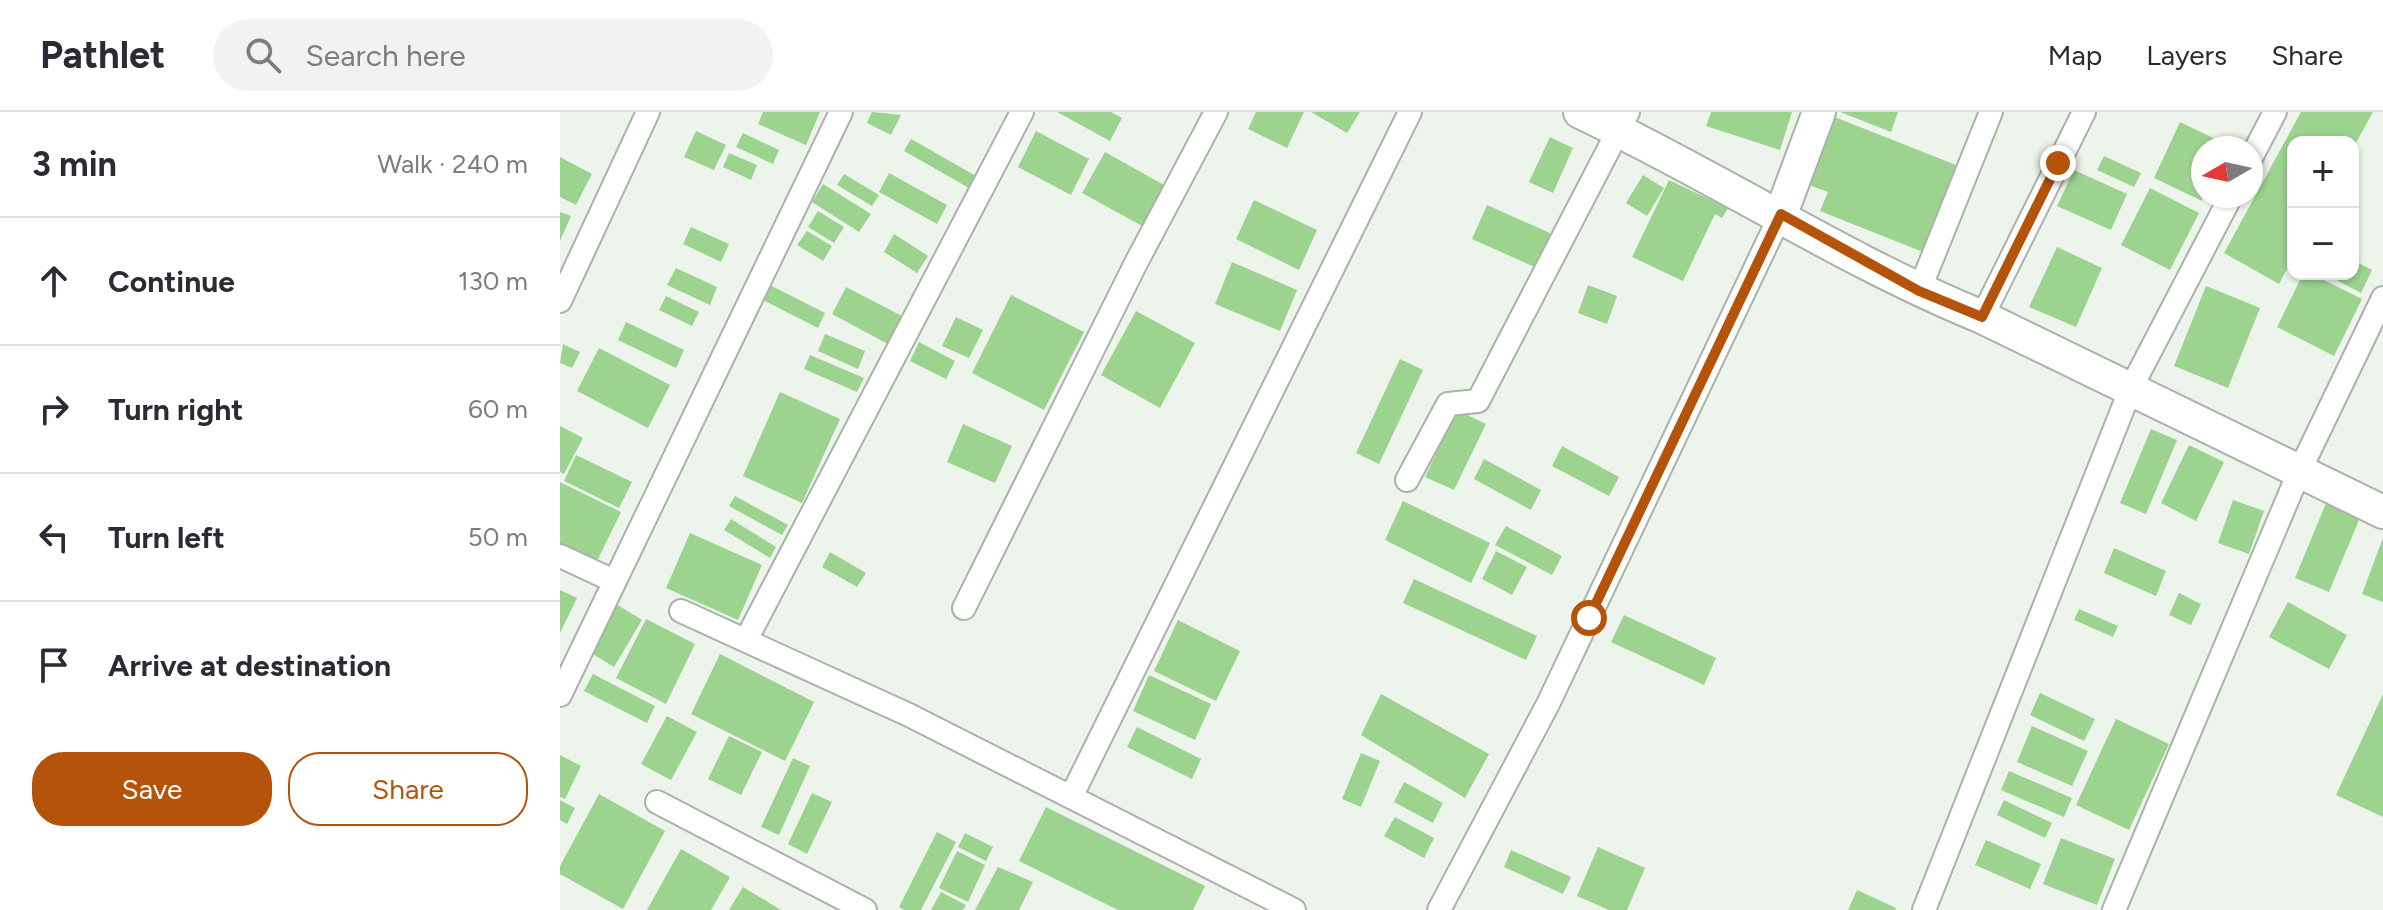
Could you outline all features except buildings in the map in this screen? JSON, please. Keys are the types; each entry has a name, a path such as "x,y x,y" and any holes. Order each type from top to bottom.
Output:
{"street":[{"path":"560,301 648,112"},
{"path":"560,695 841,112"},
{"path":"746,640 1022,112"},
{"path":"964,608 1136,263 1216,112"},
{"path":"1072,795 1410,112"},
{"path":"1580,112 1624,121 1919,291 1982,317 2383,512"},
{"path":"1439,910 1548,704 1781,214 1819,112"},
{"path":"1919,291 1991,112"},
{"path":"1982,317 2084,112"},
{"path":"2262,136 2275,112"},
{"path":"1407,480 1448,404 1478,401 1624,121"},
{"path":"1924,910 2131,388 2225,208"},
{"path":"2114,910 2300,470 2383,298"},
{"path":"560,556 614,581"},
{"path":"681,611 1072,795 1294,910"},
{"path":"657,802 865,910"}],"route":[{"path":"1589,618 1781,214 1919,291 1982,317 2058,163"}]}
